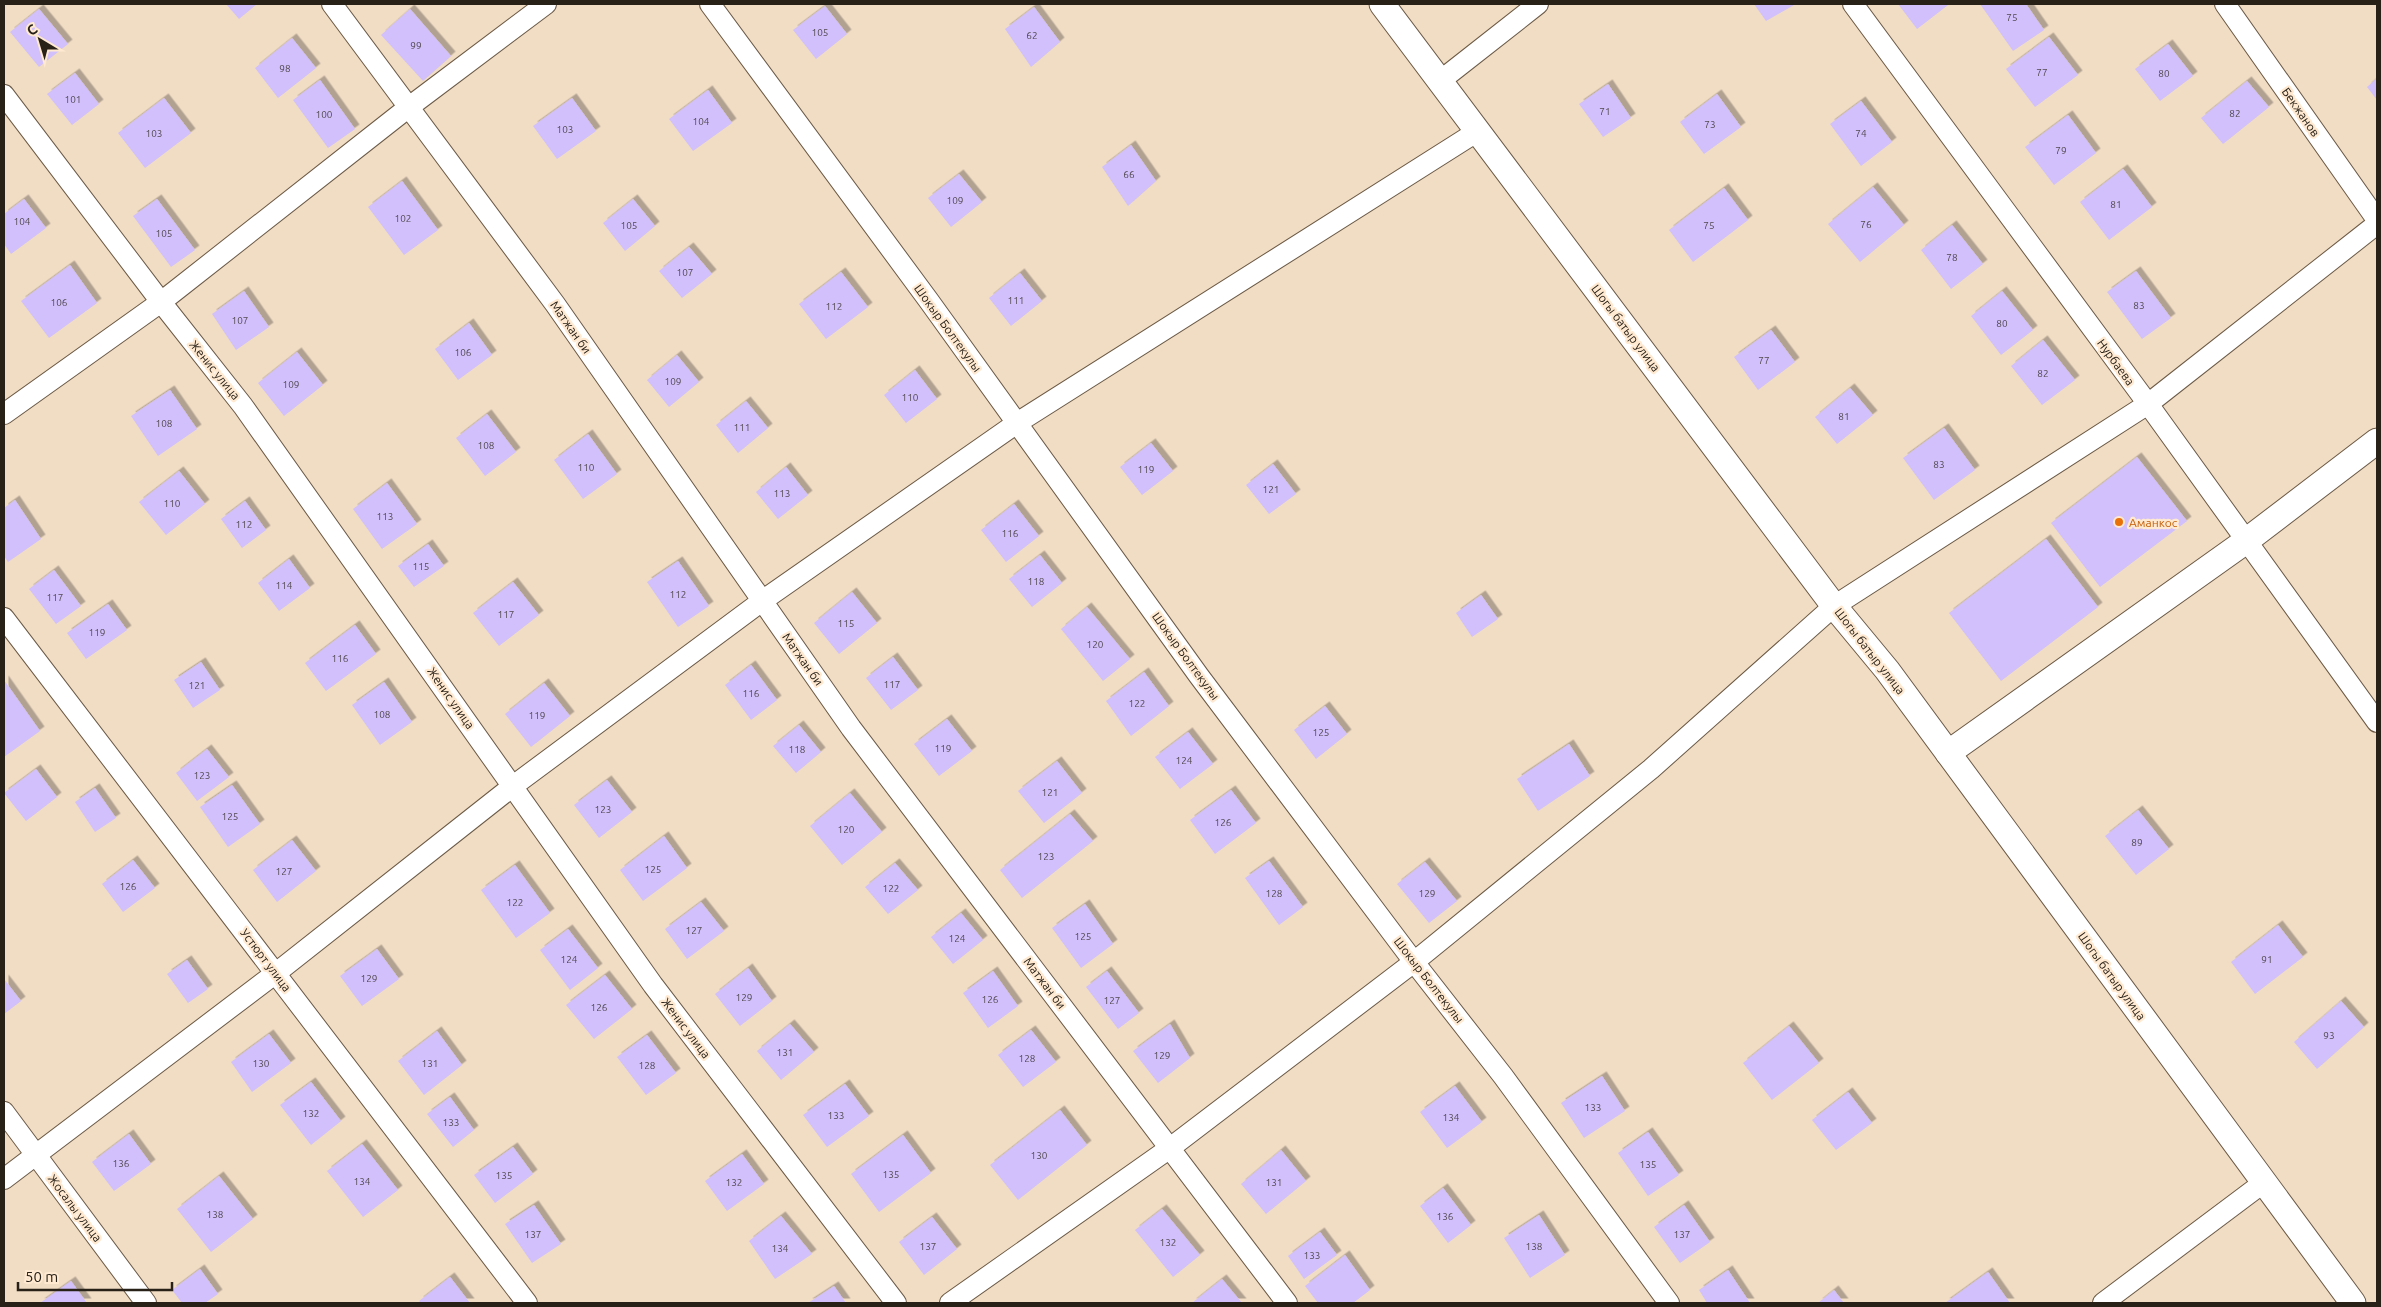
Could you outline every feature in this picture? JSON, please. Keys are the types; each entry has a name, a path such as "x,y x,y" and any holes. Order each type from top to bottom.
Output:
{"street":[{"name":"Матжан би","path":"332,4 555,304 850,728 1287,1303"},
{"path":"4,414 161,302 409,107 546,4"},
{"name":"Шокыр Болтекулы","path":"710,4 1017,423 1199,676 1575,1172 1669,1303"},
{"name":"Шогы батыр улица","path":"1382,4 1834,606 1886,670 2353,1303"},
{"path":"1440,81 1538,4"},
{"name":"Нурбаева","path":"1853,4 2148,404 2377,722"},
{"name":"Бекжанов","path":"2225,4 2377,220"},
{"name":"Женис улица","path":"4,95 161,302 243,406 653,985 896,1303"},
{"path":"4,1179 276,973 513,786 762,600 1017,423 1478,131"},
{"path":"950,1303 1170,1148 1414,962 1651,769 1834,606 2148,404 2377,224"},
{"path":"1948,753 2246,541 2377,441"},
{"name":"Устюрт улица","path":"4,618 527,1303"},
{"name":"Жосалы улица","path":"4,1112 146,1303"},
{"path":"2103,1303 2263,1183"}],"building":[{"path":"226,4 257,4 239,19"},
{"path":"1754,4 1796,4 1766,21"},
{"path":"1898,4 1948,4 1948,5 1917,29"},
{"path":"1980,4 2026,4 2044,30 2013,51"},
{"path":"825,6 847,34 816,59 793,30"},
{"path":"1034,7 1060,42 1031,67 1005,29"},
{"path":"39,9 68,44 39,67 10,32"},
{"path":"410,9 451,56 423,81 381,35"},
{"path":"2049,37 2078,75 2035,107 2006,69"},
{"path":"292,38 316,68 278,98 255,68"},
{"path":"2168,44 2193,76 2160,101 2135,69"},
{"path":"75,73 99,104 72,125 47,94"},
{"path":"2377,78 2377,100 2367,87"},
{"path":"320,80 355,129 328,148 293,100"},
{"path":"2247,81 2269,107 2223,144 2201,118"},
{"path":"1608,84 1631,118 1603,137 1579,104"},
{"path":"708,90 732,123 693,151 669,119"},
{"path":"1717,94 1741,127 1704,154 1680,122"},
{"path":"164,98 191,133 145,168 118,133"},
{"path":"572,98 596,131 557,159 533,126"},
{"path":"1861,101 1892,142 1861,166 1830,124"},
{"path":"2068,115 2096,153 2054,185 2025,147"},
{"path":"1131,145 1156,181 1128,206 1102,167"},
{"path":"2123,169 2152,207 2109,240 2080,202"},
{"path":"959,174 982,202 951,227 928,198"},
{"path":"402,181 438,230 404,255 368,207"},
{"path":"1873,187 1904,225 1860,262 1828,224"},
{"path":"1724,188 1748,220 1693,262 1669,230"},
{"path":"24,199 46,228 11,254 4,244 4,214"},
{"path":"157,199 195,250 171,267 133,216"},
{"path":"633,199 655,226 625,251 603,223"},
{"path":"1952,225 1983,264 1951,289 1921,250"},
{"path":"689,247 712,274 682,298 659,271"},
{"path":"70,265 97,303 49,338 21,301"},
{"path":"2136,271 2171,318 2142,339 2107,292"},
{"path":"841,272 868,307 826,339 799,304"},
{"path":"1020,273 1042,301 1011,326 989,298"},
{"path":"244,291 269,327 236,350 212,314"},
{"path":"2002,291 2033,330 2001,355 1971,316"},
{"path":"469,323 492,355 458,380 435,349"},
{"path":"1771,330 1795,362 1758,390 1734,357"},
{"path":"2043,340 2075,380 2042,405 2011,366"},
{"path":"297,352 323,385 284,416 258,383"},
{"path":"677,355 699,382 669,407 647,380"},
{"path":"915,370 937,399 906,423 884,395"},
{"path":"1850,388 1873,415 1837,444 1815,417"},
{"path":"170,390 197,429 158,456 131,416"},
{"path":"746,401 768,428 738,453 716,425"},
{"path":"487,414 516,452 485,476 456,438"},
{"path":"1944,428 1975,470 1934,500 1903,458"},
{"path":"588,434 617,474 583,499 554,460"},
{"path":"1151,443 1173,471 1142,495 1120,467"},
{"name":"Аманкос","path":"2137,457 2187,521 2100,587 2051,523"},
{"path":"1273,464 1296,494 1269,514 1246,485"},
{"path":"786,467 808,495 778,519 756,492"},
{"path":"179,471 205,504 166,535 139,502"},
{"path":"387,483 417,524 382,549 353,509"},
{"path":"15,500 41,539 8,562 4,556 4,508"},
{"path":"245,501 266,530 242,548 221,519"},
{"path":"1014,504 1039,536 1006,562 981,530"},
{"path":"2046,539 2098,607 2001,681 1949,613"},
{"path":"428,544 444,566 414,587 398,566"},
{"path":"1040,555 1062,583 1032,607 1009,579"},
{"path":"289,559 310,588 279,611 258,583"},
{"path":"678,561 709,606 678,627 647,582"},
{"path":"54,570 81,606 56,624 29,589"},
{"path":"513,582 539,615 499,646 473,613"},
{"path":"852,592 877,623 839,654 814,623"},
{"path":"1481,595 1498,619 1472,637 1456,613"},
{"path":"108,604 127,630 86,659 67,633"},
{"path":"1087,607 1130,659 1103,681 1061,629"},
{"path":"355,625 376,654 326,691 305,663"},
{"path":"893,657 918,690 891,710 866,678"},
{"path":"201,662 220,690 193,708 174,680"},
{"path":"751,665 777,700 751,720 725,685"},
{"path":"1144,672 1169,706 1131,736 1106,701"},
{"path":"4,680 40,731 4,757"},
{"path":"384,682 412,722 380,745 352,705"},
{"path":"544,683 570,716 531,747 505,714"},
{"path":"1325,706 1347,734 1316,759 1294,730"},
{"path":"947,719 972,751 939,776 914,744"},
{"path":"799,725 821,752 796,773 773,746"},
{"path":"1188,732 1213,764 1180,789 1155,757"},
{"path":"1569,744 1590,776 1538,811 1517,779"},
{"path":"207,749 229,777 197,801 176,773"},
{"path":"1057,761 1082,793 1044,823 1018,791"},
{"path":"36,769 57,797 26,821 4,793"},
{"path":"607,780 632,812 599,838 574,805"},
{"path":"232,785 260,824 228,847 200,807"},
{"path":"95,788 116,818 95,832 75,802"},
{"path":"1231,790 1256,823 1215,854 1190,820"},
{"path":"850,793 882,832 842,865 810,826"},
{"path":"2138,810 2169,849 2136,875 2105,836"},
{"path":"1070,814 1093,841 1022,898 1000,870"},
{"path":"664,836 687,868 643,901 620,870"},
{"path":"292,840 316,871 277,902 253,870"},
{"path":"133,860 155,888 123,912 102,884"},
{"path":"1269,861 1303,907 1279,925 1245,878"},
{"path":"1425,862 1457,901 1429,923 1397,884"},
{"path":"895,863 918,890 888,914 865,887"},
{"path":"515,865 550,913 516,938 481,890"},
{"path":"701,902 724,931 687,959 665,929"},
{"path":"1085,904 1113,944 1081,968 1052,928"},
{"path":"961,913 983,940 953,964 931,937"},
{"path":"2278,925 2303,957 2255,994 2231,962"},
{"path":"568,929 598,968 570,990 540,950"},
{"path":"377,949 399,979 362,1006 340,976"},
{"path":"187,960 208,989 188,1003 167,974"},
{"path":"748,968 772,1001 740,1026 715,994"},
{"path":"993,971 1018,1006 988,1028 963,993"},
{"path":"1107,971 1139,1013 1118,1029 1086,987"},
{"path":"605,975 632,1009 594,1039 566,1005"},
{"path":"4,979 21,1001 4,1014"},
{"path":"2341,1001 2364,1027 2317,1069 2294,1042"},
{"path":"790,1024 814,1052 781,1080 757,1051"},
{"path":"1170,1024 1190,1058 1158,1083 1133,1051"},
{"path":"1789,1026 1819,1063 1772,1100 1743,1063"},
{"path":"1031,1030 1056,1062 1023,1087 998,1055"},
{"path":"437,1031 462,1065 424,1095 398,1061"},
{"path":"269,1034 291,1063 252,1092 231,1062"},
{"path":"647,1035 676,1073 646,1095 617,1057"},
{"path":"1602,1076 1625,1111 1584,1138 1561,1103"},
{"path":"311,1082 341,1121 311,1145 280,1105"},
{"path":"845,1084 869,1116 827,1147 803,1115"},
{"path":"1455,1086 1482,1122 1447,1148 1420,1112"},
{"path":"1848,1092 1872,1123 1836,1150 1812,1120"},
{"path":"450,1097 474,1130 453,1147 427,1114"},
{"path":"1060,1110 1087,1145 1018,1200 990,1165"},
{"path":"1648,1132 1679,1175 1648,1196 1618,1153"},
{"path":"129,1134 151,1164 114,1191 92,1162"},
{"path":"903,1135 931,1173 879,1212 851,1174"},
{"path":"362,1144 398,1190 363,1217 327,1171"},
{"path":"513,1147 533,1174 495,1203 474,1175"},
{"path":"1281,1150 1306,1181 1266,1214 1241,1184"},
{"path":"742,1154 764,1184 727,1211 705,1181"},
{"path":"219,1176 253,1219 211,1252 177,1209"},
{"path":"1443,1188 1471,1225 1448,1243 1420,1206"},
{"path":"534,1205 561,1244 532,1263 505,1224"},
{"path":"1684,1205 1710,1242 1680,1263 1654,1227"},
{"path":"1162,1209 1200,1255 1173,1277 1135,1230"},
{"path":"1539,1215 1565,1255 1530,1278 1504,1238"},
{"path":"781,1216 812,1254 775,1279 749,1241"},
{"path":"932,1217 957,1249 924,1275 899,1242"},
{"path":"1320,1232 1337,1255 1304,1279 1288,1256"},
{"path":"1345,1255 1370,1290 1353,1303 1318,1303 1305,1286"},
{"path":"200,1269 218,1294 205,1303 182,1303 172,1290"},
{"path":"1728,1270 1750,1303 1707,1303 1699,1290"},
{"path":"1988,1272 2010,1303 1945,1303"},
{"path":"450,1277 470,1303 421,1303 419,1301"},
{"path":"1222,1279 1242,1303 1192,1303"},
{"path":"71,1281 87,1303 40,1303"},
{"path":"834,1286 846,1303 808,1303"},
{"path":"1834,1290 1844,1303 1818,1303"}],"place":[{"name":"Аманкос","path":"2119,522"}]}
